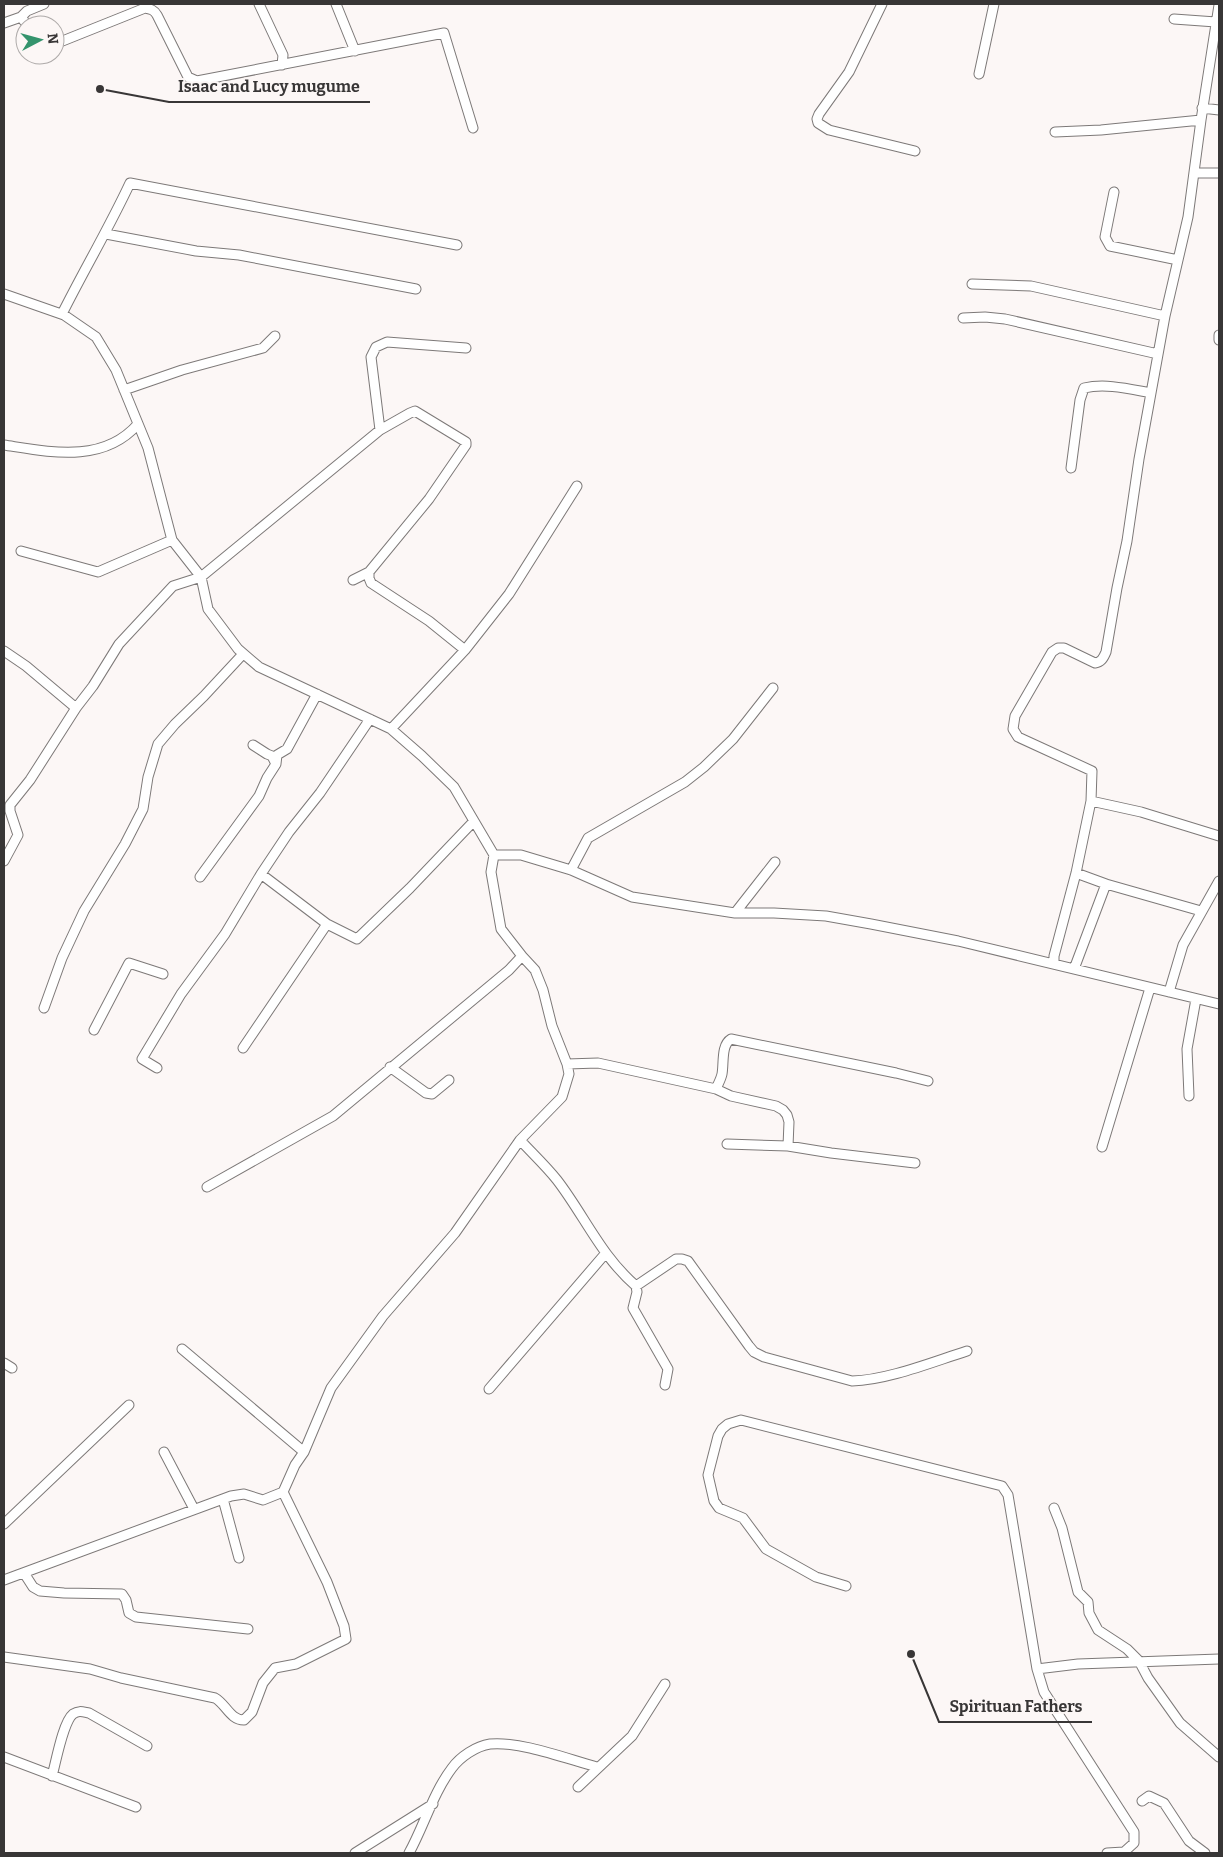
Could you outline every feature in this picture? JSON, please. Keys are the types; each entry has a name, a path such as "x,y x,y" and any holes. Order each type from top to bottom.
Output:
{"street":[{"path":"23,15 27,11 44,4"},
{"path":"259,4 283,55 282,65"},
{"path":"336,4 355,51"},
{"path":"882,4 849,72 817,119 818,123 829,130 915,151"},
{"path":"979,74 994,4"},
{"path":"1054,964 1054,956 1076,874 1091,801 1092,771 1018,737 1013,728 1013,722 1052,652 1058,648 1064,648 1094,663 1104,658 1127,541 1165,316 1188,217 1200,120 1216,41 1216,22 1219,4"},
{"path":"65,40 145,8 154,10 188,76 192,79 204,80 444,33 473,128"},
{"path":"1174,19 1216,22"},
{"path":"1202,108 1219,110"},
{"path":"1055,132 1101,130 1200,120"},
{"path":"1194,173 1219,173"},
{"path":"62,314 93,254 106,234 130,183 457,245"},
{"path":"1114,192 1105,237 1110,246 1178,260"},
{"path":"106,234 196,251 239,255 416,289"},
{"path":"972,284 1031,286 1165,316"},
{"path":"4,294 62,314 96,337 116,370 148,448 172,540 202,577 208,609 238,649 259,667 391,729 454,787 494,855 491,872 501,929 535,970 569,1074 562,1097 520,1140 455,1233 383,1316 331,1388 304,1452 295,1465 282,1492 263,1500 244,1494 223,1499 4,1580"},
{"path":"963,318 984,316 1005,319 1158,354"},
{"path":"1219,335 1219,340"},
{"path":"124,390 182,370 263,348 275,336"},
{"path":"380,430 371,357 376,347 387,342 466,348"},
{"path":"1071,468 1080,400 1084,388 1108,386 1151,393"},
{"path":"4,861 18,835 7,804 30,780 76,708 94,686 119,644 173,586 202,577 380,430 415,411 466,442 466,445 429,499 369,572 353,580"},
{"path":"4,445 65,453 82,452 116,443 138,424"},
{"path":"391,729 465,650 509,594 577,486"},
{"path":"21,551 98,572 172,540"},
{"path":"369,572 371,583 429,621 465,650"},
{"path":"4,651 26,666 76,708"},
{"path":"44,1008 62,958 84,910 125,844 143,809 148,778 158,744 175,724 244,654"},
{"path":"571,870 588,838 685,782 698,772 733,739 773,688"},
{"path":"200,877 259,796 276,764 277,755 287,749 317,694"},
{"path":"157,1068 142,1059 181,994 225,934 289,832 320,793 370,719"},
{"path":"253,745 272,756 276,764"},
{"path":"1091,801 1141,812 1219,836"},
{"path":"261,874 327,924 357,939 410,888 474,821"},
{"path":"494,855 521,855 571,870 632,897 735,913 826,916 958,941 1219,1004"},
{"path":"735,913 775,862"},
{"path":"1076,874 1201,911"},
{"path":"1169,992 1183,945 1219,881"},
{"path":"1074,969 1106,884"},
{"path":"244,1048 327,924"},
{"path":"207,1187 333,1116 509,970 522,956"},
{"path":"94,1030 129,963 163,974"},
{"path":"1102,1146 1150,988"},
{"path":"1189,1096 1187,1049 1196,999"},
{"path":"716,1089 722,1072 725,1046 731,1039 896,1072 928,1081"},
{"path":"567,1064 598,1063 716,1089 731,1096 776,1106 787,1115 789,1122 788,1146"},
{"path":"390,1067 426,1093 432,1094 449,1080"},
{"path":"520,1140 556,1180 605,1254 636,1286 638,1292 633,1308 668,1369 665,1385"},
{"path":"727,1144 788,1146 831,1154 915,1163"},
{"path":"489,1389 605,1254"},
{"path":"636,1286 676,1259 688,1261 754,1352 764,1357 852,1381 865,1381 881,1377 967,1351"},
{"path":"182,1348 304,1452"},
{"path":"4,1524 129,1405"},
{"path":"846,1586 816,1576 766,1549 743,1518 719,1508 714,1501 708,1475 718,1436 728,1424 741,1420 1002,1486 1008,1495 1037,1669 1044,1692 1134,1832 1134,1843 1124,1852 1108,1853"},
{"path":"164,1452 194,1509"},
{"path":"4,1657 90,1669 121,1678 215,1698 235,1718 244,1720 252,1712 263,1683 275,1668 296,1664 346,1639 344,1626 327,1582 282,1492"},
{"path":"223,1499 239,1558"},
{"path":"1054,1508 1062,1528 1078,1592 1088,1602 1090,1613 1098,1630 1127,1648 1139,1661 1148,1678 1180,1723 1219,1757"},
{"path":"24,1573 33,1587 40,1591 122,1594 126,1600 129,1613 136,1617 248,1629"},
{"path":"1037,1669 1078,1664 1139,1661 1212,1661 1219,1659"},
{"path":"578,1787 632,1736 665,1684"},
{"path":"52,1776 66,1725 72,1715 80,1711 89,1713 147,1746"},
{"path":"409,1853 452,1768 465,1755 489,1744 517,1745 598,1767"},
{"path":"4,1757 136,1807"},
{"path":"1142,1801 1149,1796 1164,1803 1189,1842 1205,1853"},
{"path":"356,1853 433,1804"}],"place":[{"name":"Isaac and Lucy mugume","path":"100,89"},
{"name":"Spirituan Fathers","path":"911,1654"}]}
